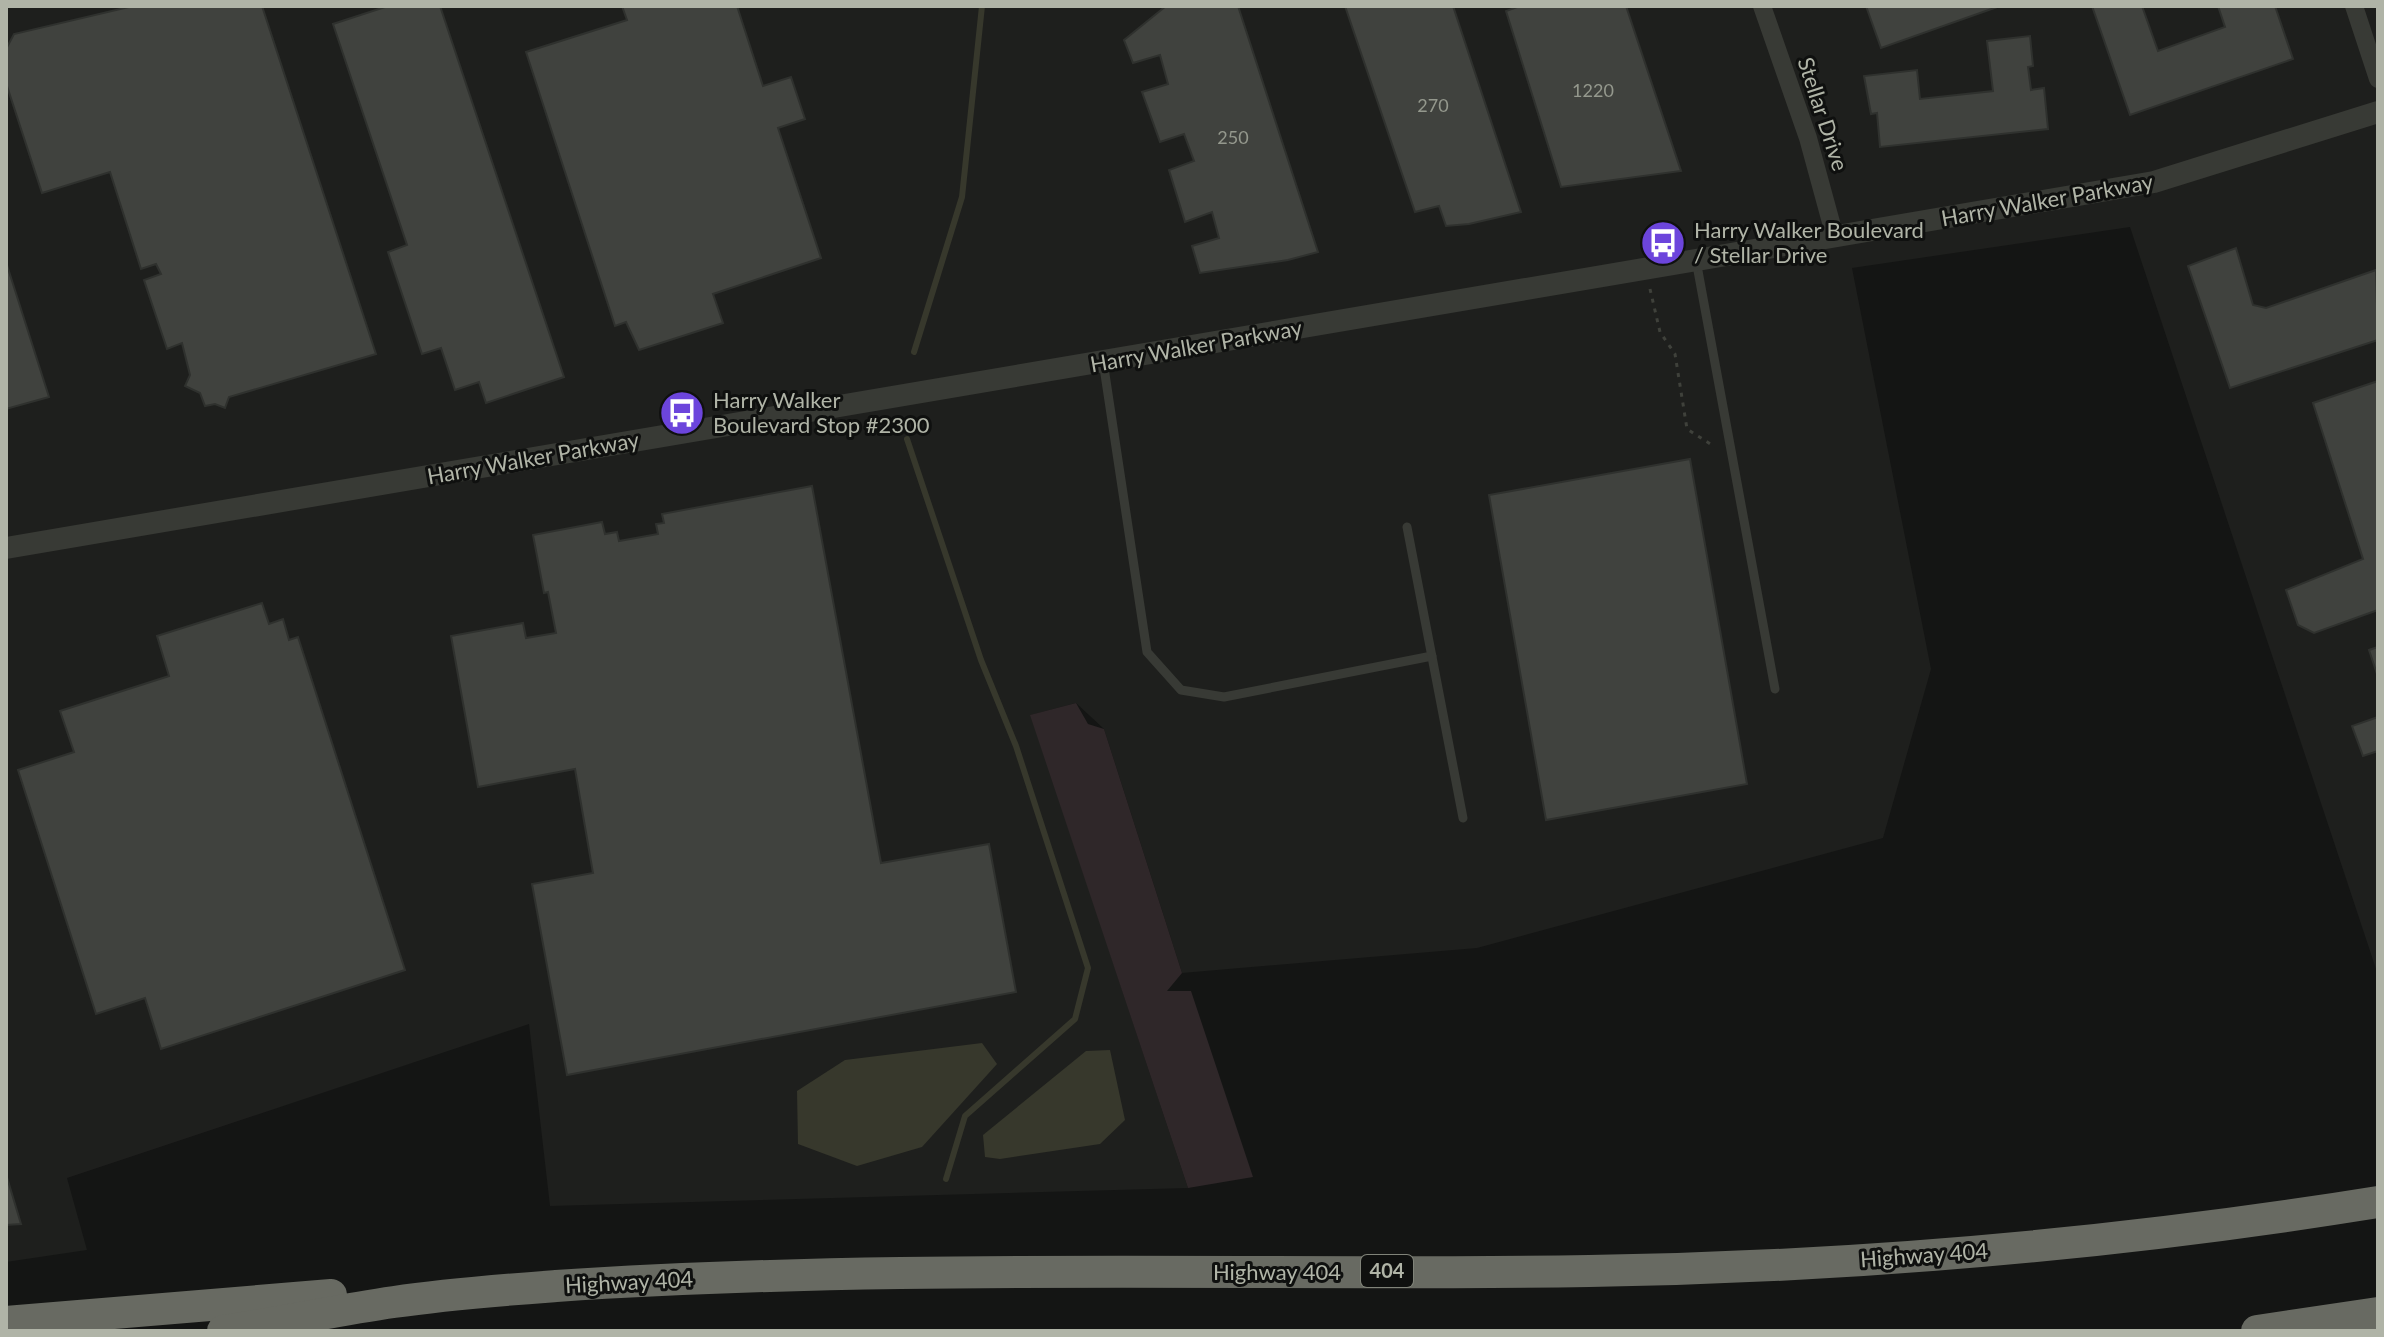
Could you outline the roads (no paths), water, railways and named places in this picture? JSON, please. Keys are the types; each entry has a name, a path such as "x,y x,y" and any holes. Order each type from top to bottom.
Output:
{"highway":[{"name":"Highway 404","path":"223,1331 393,1302 552,1286 705,1278 1006,1271 1593,1271 1845,1261 2042,1246 2200,1229 2378,1202"},
{"path":"6,1322 338,1294 393,1302"},
{"path":"2257,1331 2378,1313"}],"street":[{"name":"Stellar Drive","path":"1762,6 1808,138 1835,237"},
{"path":"2354,6 2378,79"},
{"name":"Harry Walker Parkway","path":"6,548 2154,182 2378,112"}],"lane":[{"path":"1696,260 1775,689"},
{"path":"1103,361 1147,652 1181,690 1224,697 1432,656"},
{"path":"1407,527 1463,818"}],"waterway":[{"path":"914,352 962,197 982,6"},
{"path":"907,439 981,660 1016,746 1088,968 1075,1019 965,1116 946,1179"}],"place":[{"name":"Harry Walker Boulevard / Stellar Drive","path":"1663,243"},
{"name":"Harry Walker Boulevard Stop #2300","path":"682,413"}]}
